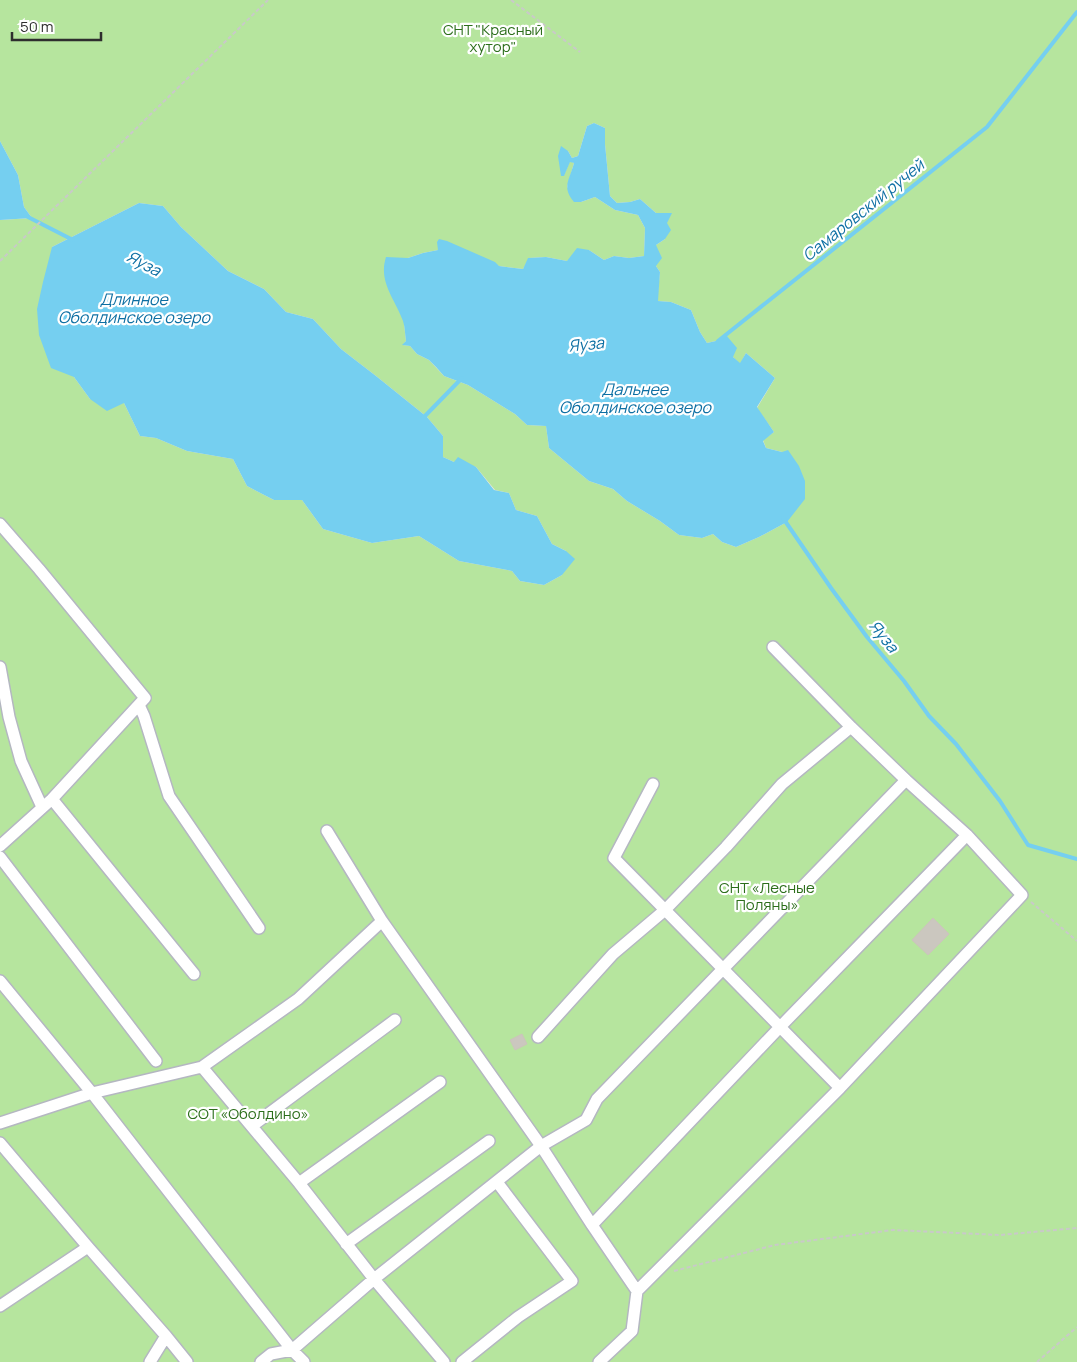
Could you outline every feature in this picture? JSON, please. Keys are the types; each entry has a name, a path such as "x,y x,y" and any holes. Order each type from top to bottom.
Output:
{"lane":[{"path":"0,524 145,698 52,799 0,846"},
{"path":"599,1362 632,1331 637,1291 840,1088 1022,895 967,835 851,727 773,647"},
{"path":"0,667 9,717 21,761 42,807"},
{"path":"139,705 169,796 259,928"},
{"path":"538,1037 613,954 665,910 726,847 782,784 851,727"},
{"path":"261,1362 271,1354 292,1350 374,1279 541,1146 586,1120 596,1099 906,780"},
{"path":"653,784 614,858 840,1088"},
{"path":"52,799 194,974"},
{"path":"327,831 382,921 541,1146 637,1291"},
{"path":"592,1225 780,1027 967,835"},
{"path":"0,857 156,1061"},
{"path":"0,1123 92,1093 202,1067 298,999 382,921"},
{"path":"0,981 92,1093 292,1350 304,1362"},
{"path":"252,1126 395,1020"},
{"path":"202,1067 444,1362"},
{"path":"299,1183 440,1082"},
{"path":"346,1244 489,1140"},
{"path":"0,1143 187,1362"},
{"path":"462,1362 518,1317 572,1282 497,1182"},
{"path":"0,1306 88,1247"},
{"path":"150,1362 166,1336"}],"path":[{"path":"0,261 268,0"},
{"path":"511,0 580,52"},
{"path":"1022,895 1077,941"},
{"path":"670,1272 775,1245 893,1230 1000,1234 1077,1228"},
{"path":"1037,1362 1077,1326"}],"green space":[{"path":"0,0 1077,0 1077,1362 0,1362 0,220 32,218 24,207 18,175 0,141","holes":["594,123 605,128 610,196 617,203 640,199 656,213 665,239 656,245 656,266 660,272 657,301 671,302 691,310 707,343 720,340 740,364 746,353 775,378 757,408 774,432 763,440 766,448 782,452 787,522 736,547 722,542 713,534 702,538 679,535 627,501 613,489 589,481 549,448 546,426 527,425 515,414 468,385 444,376 429,360 417,354 410,346 403,345 406,341 404,323 408,258 438,250 499,266 523,269 529,258 546,257 567,261 589,250 604,260 614,256 629,258 644,256 645,228 638,215 615,210 595,197 581,202 567,187 574,163 570,161 564,175 568,151 572,158 578,156 587,126","139,203 163,206 181,227 228,271 264,289 286,312 313,319 341,349 427,417 443,436 443,457 454,462 476,467 495,490 509,493 516,510 537,516 552,544 566,551 562,575 544,585 520,581 512,571 459,561 419,536 372,543 323,529 302,500 274,500 247,486 233,459 187,451 156,438 140,436 124,403 90,399 74,377 52,247"]}],"water":[{"name":"Дальнее Оболдинское озеро","path":"594,123 605,128 610,196 617,203 640,199 656,213 672,213 667,223 671,230 665,239 656,245 662,258 656,266 660,272 658,301 671,302 691,310 707,343 720,340 726,335 737,348 733,357 740,363 746,353 775,378 757,407 774,432 763,441 766,448 782,452 788,450 799,466 805,481 805,499 787,522 736,547 722,542 713,534 702,538 679,535 627,501 613,489 589,481 549,448 546,426 527,425 515,414 468,385 444,376 429,360 417,354 410,346 402,345 406,341 404,326 400,313 388,290 384,274 386,257 408,258 438,250 437,242 439,239 495,262 499,266 523,269 528,258 546,257 567,261 577,248 589,250 604,260 614,256 629,258 644,256 645,228 638,215 615,210 595,197 581,202 574,202 570,197 567,187 574,163 570,162 564,176 561,176 558,156 561,146 568,151 572,158 578,156 587,126"},
{"path":"0,141 18,175 24,207 32,218 0,220"},
{"name":"Длинное Оболдинское озеро","path":"139,203 163,206 181,227 228,271 264,289 286,312 313,319 341,349 427,417 443,436 443,457 454,462 458,457 476,467 494,490 509,493 516,510 537,516 552,544 566,551 575,559 562,575 544,585 520,581 512,571 459,561 419,536 372,543 323,529 302,500 274,500 247,486 233,459 187,451 156,438 140,436 124,403 107,411 90,399 74,377 51,368 39,335 37,309 52,247"}],"building":[{"path":"933,918 949,934 928,955 912,940"},
{"path":"522,1034 527,1044 515,1050 510,1040"}],"waterway":[{"name":"Самаровский ручей","path":"718,341 987,127 1077,12"},
{"name":"Яуза","path":"28,217 73,240"},
{"name":"Яуза","path":"423,418 462,378"},
{"name":"Яуза","path":"783,518 867,637 904,681 929,716 956,744 1000,801 1028,845 1077,859"}],"park label":[{"name":"СНТ \"Красный хутор\"","path":"493,38"},
{"name":"СНТ «Лесные Поляны»","path":"767,896"},
{"name":"СОТ «Оболдино»","path":"248,1114"}]}
